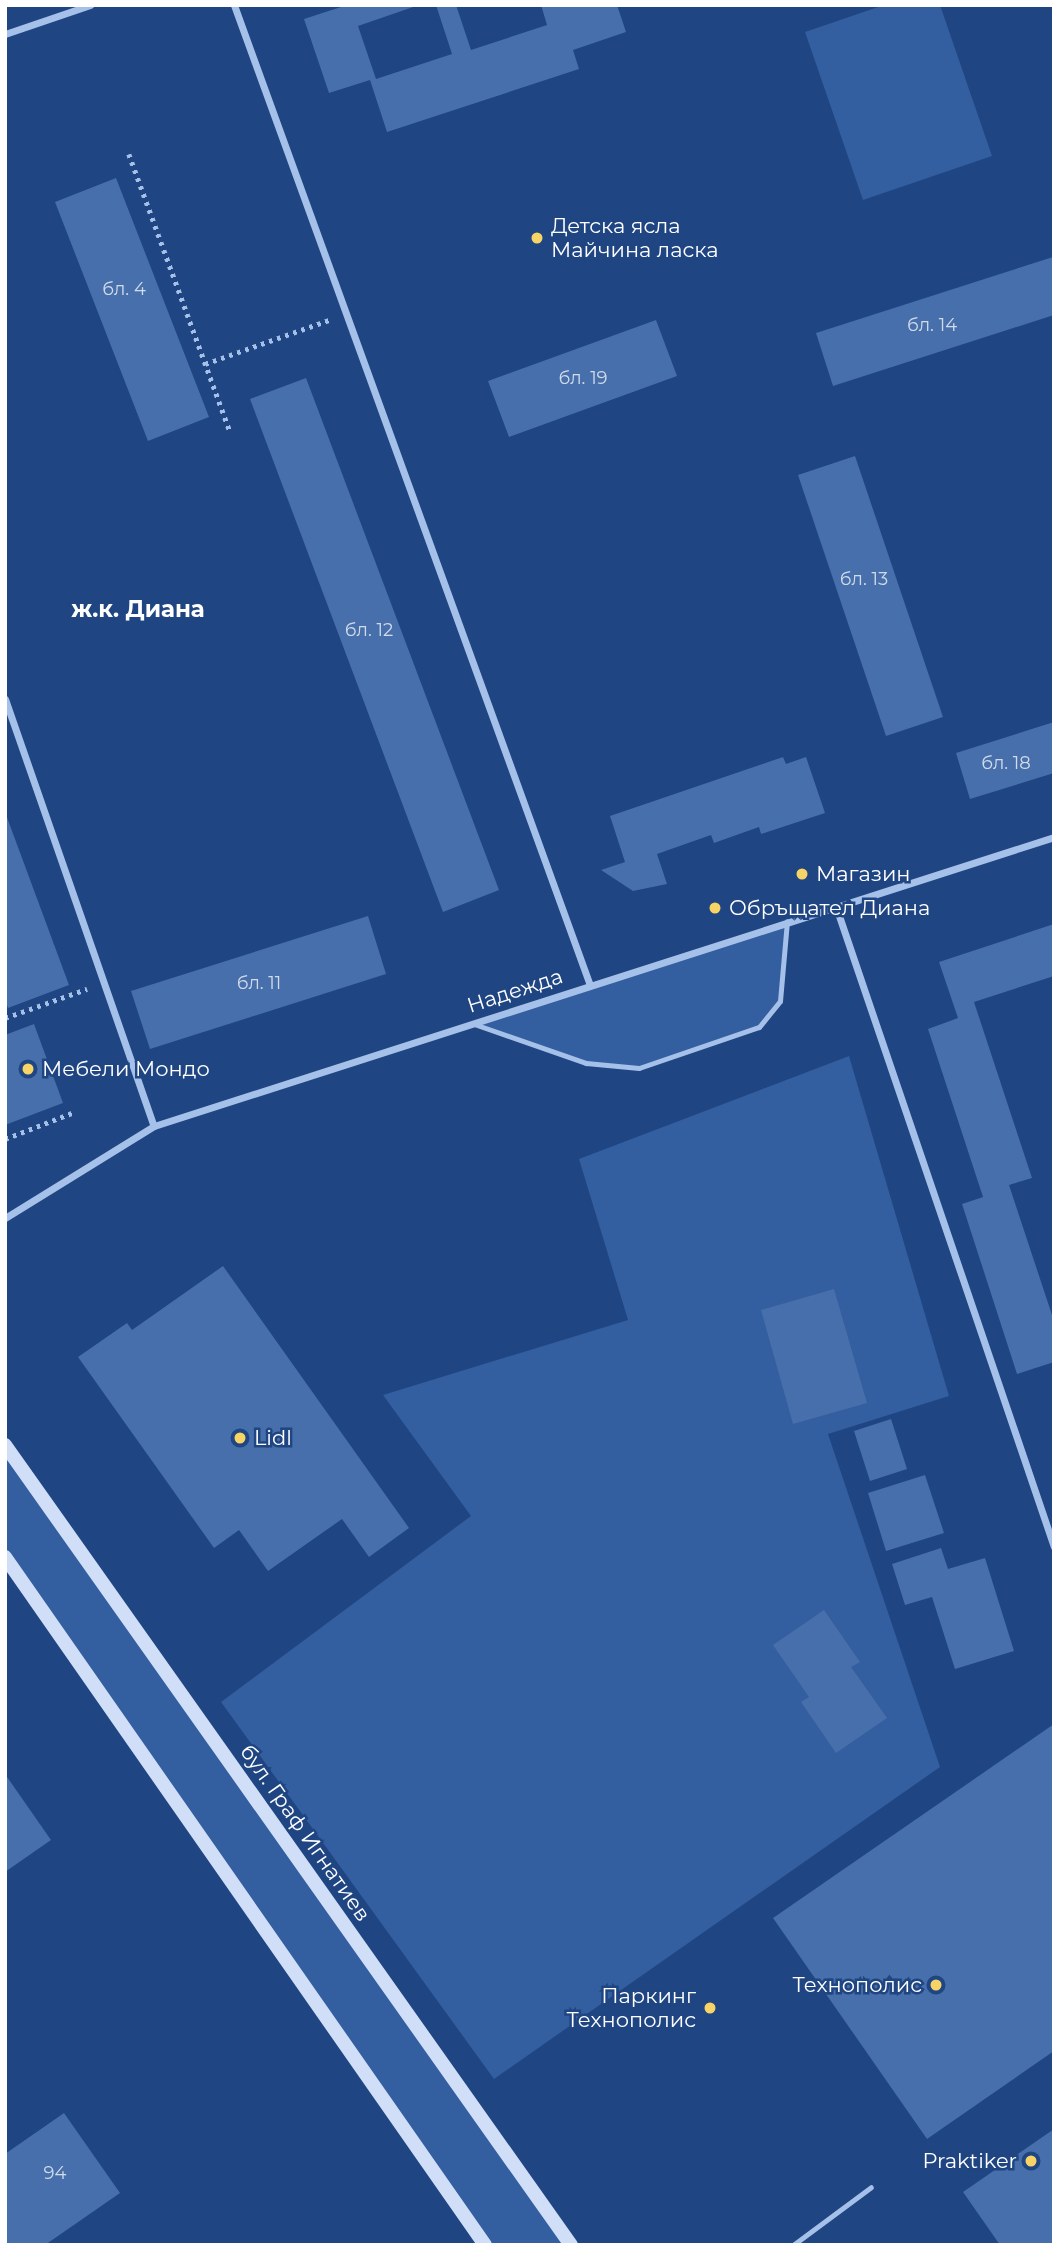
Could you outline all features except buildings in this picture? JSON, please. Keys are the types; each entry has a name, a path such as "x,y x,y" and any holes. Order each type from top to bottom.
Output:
{"main road":[{"name":"бул. Граф Игнатиев","path":"5,1445 571,2245"},
{"path":"5,1558 485,2245"}],"street":[{"path":"5,34 90,5"},
{"path":"234,5 590,985"},
{"path":"5,699 154,1126"},
{"name":"Надежда","path":"5,1218 154,1126 1054,837"},
{"path":"836,907 1054,1547"}],"lane":[{"path":"471,1023 586,1063 639,1068 759,1027 780,1001 788,921"},
{"path":"793,2245 872,2187"}],"path":[{"path":"129,154 229,429"},
{"path":"205,364 346,314"},
{"path":"5,1018 104,983"},
{"path":"5,1139 72,1113"}],"shaded area":[{"path":"884,5 940,5 992,156 863,200 805,32"},
{"path":"787,921 780,1001 759,1027 639,1068 586,1063 471,1023"},
{"path":"849,1056 949,1396 828,1434 940,1767 494,2079 221,1702 471,1516 383,1395 628,1320 579,1159"},
{"path":"5,1445 571,2245 485,2245 5,1557"}],"place":[{"name":"Детска ясла Майчина ласка","path":"537,238"},
{"name":"Магазин","path":"802,874"},
{"name":"Обръщател Диана","path":"715,908"},
{"name":"Мебели Мондо","path":"28,1069"},
{"name":"Lidl","path":"240,1438"},
{"name":"Технополис","path":"936,1985"},
{"name":"Паркинг Технополис","path":"710,2008"},
{"name":"Praktiker","path":"1031,2161"}],"district":[{"name":"ж.к. Диана","path":"138,609"}]}
